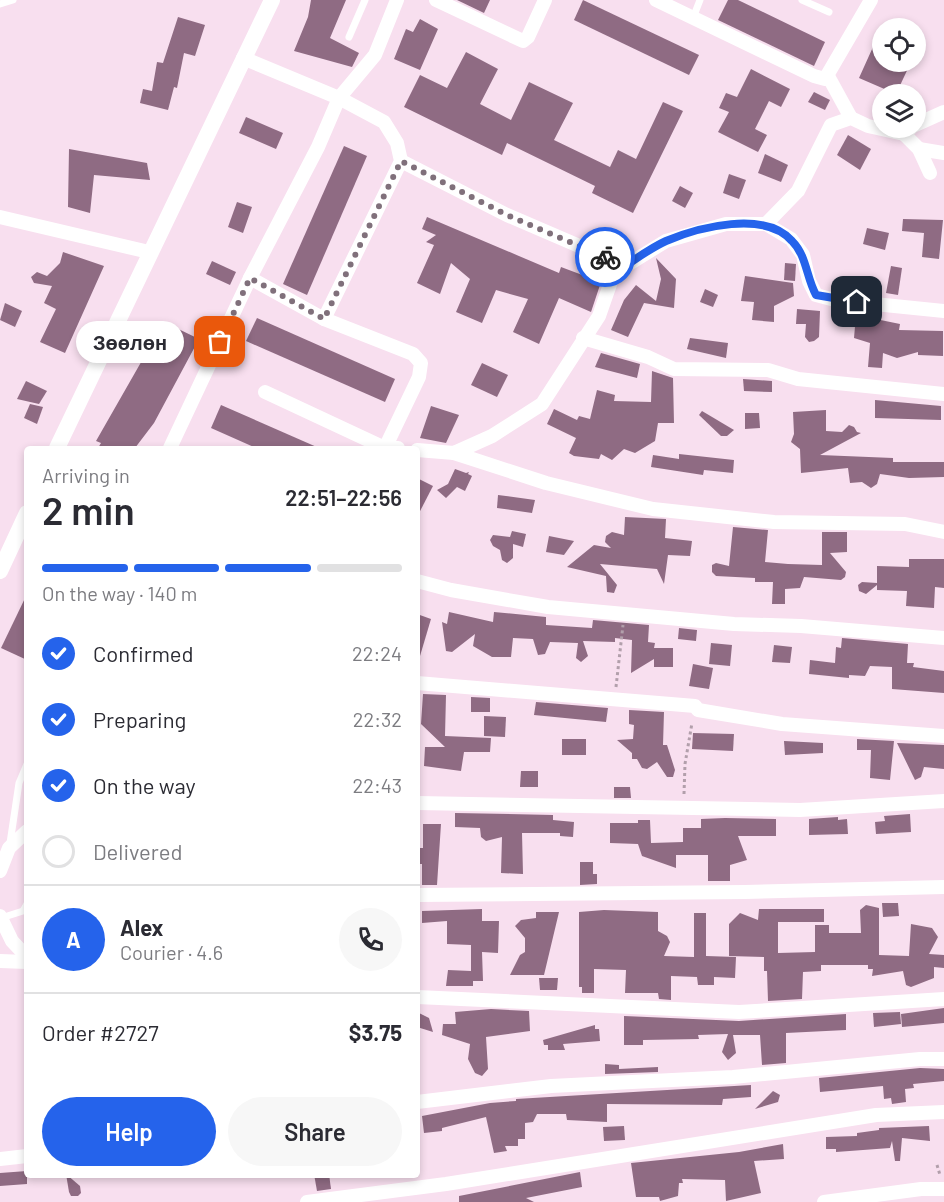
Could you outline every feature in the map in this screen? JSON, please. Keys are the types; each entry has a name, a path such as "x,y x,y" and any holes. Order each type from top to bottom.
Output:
{"street":[{"path":"58,446 149,252 272,0"},
{"path":"171,446 250,278 318,147 339,98 375,56 397,0"},
{"path":"436,0 524,41 545,0"},
{"path":"656,0 825,80 871,0"},
{"path":"243,58 339,98 384,122 397,143 401,161 324,319"},
{"path":"828,76 851,118 872,127"},
{"path":"926,120 944,112"},
{"path":"766,224 798,191 831,124 851,118"},
{"path":"912,138 930,173"},
{"path":"919,148 944,153"},
{"path":"401,161 507,215 607,258 614,273"},
{"path":"0,217 149,252"},
{"path":"454,453 492,436 542,404 599,316 614,273 666,241 726,224 766,224 791,239 803,255 809,281 816,295 835,300 944,312"},
{"path":"250,278 324,319 413,354 421,363 419,376 390,446"},
{"path":"583,338 648,357 674,369 768,370 798,379 944,394"},
{"path":"265,392 385,446"},
{"path":"420,450 454,453 546,483 653,509 774,522 905,524 944,532"},
{"path":"0,571 24,519"},
{"path":"420,581 451,590 548,607 734,624 801,626 944,638"},
{"path":"420,683 695,706 698,710 782,724 944,736"},
{"path":"420,804 800,810 944,801"},
{"path":"0,871 9,848 24,834"},
{"path":"420,895 746,892 944,887"},
{"path":"0,917 12,941 24,956"},
{"path":"0,961 24,960"},
{"path":"420,997 740,1012 944,999"},
{"path":"420,1102 551,1086 734,1077 920,1059 944,1059"},
{"path":"308,1202 446,1184 876,1115 944,1112"},
{"path":"0,1159 24,1156"},
{"path":"824,1202 921,1189 944,1189"}],"lane":[{"path":"0,4 13,0"},
{"path":"349,37 365,0"},
{"path":"693,18 700,0"},
{"path":"802,0 829,12"},
{"path":"9,848 19,783 24,771"},
{"path":"0,917 24,911"}],"path":[{"path":"614,700 624,618 621,613"},
{"path":"684,809 685,764 695,706"}],"building":[{"path":"311,0 346,0 330,38 359,53 352,67 294,51 308,17"},
{"path":"457,0 490,0 484,13"},
{"path":"583,0 699,55 689,75 574,20"},
{"path":"728,0 738,0 825,42 814,66 718,20"},
{"path":"178,17 205,25 195,56 184,53 177,88 174,87 168,110 140,103 143,89 152,91 157,62 163,63"},
{"path":"420,19 438,29 420,70 394,59 406,29 413,32"},
{"path":"872,49 872,72 906,72 901,84 873,84 859,78"},
{"path":"466,52 498,69 480,104 511,120 529,82 573,103 554,140 610,167 618,150 636,159 663,102 683,111 633,213 592,193 595,186 507,143 502,155 404,107 420,75 447,88"},
{"path":"751,69 790,89 781,107 769,101 755,129 767,135 758,152 718,132 729,112 719,108 726,93 737,97"},
{"path":"814,92 830,100 825,110 808,102"},
{"path":"246,117 283,133 276,149 239,133"},
{"path":"848,135 871,149 860,170 837,155"},
{"path":"344,146 367,156 307,295 283,284"},
{"path":"69,149 147,163 150,180 94,175 90,213 68,207"},
{"path":"765,154 788,165 781,182 758,173"},
{"path":"729,174 746,180 739,199 723,193"},
{"path":"680,186 693,193 685,208 672,201"},
{"path":"237,202 252,207 243,233 228,227"},
{"path":"427,217 559,273 561,267 601,282 591,312 559,298 539,344 513,332 528,299 496,290 482,323 456,312 470,279 451,263 440,294 417,283 434,245 426,242 436,235 422,229"},
{"path":"903,219 943,220 939,259 922,257 924,233 902,231"},
{"path":"867,228 889,233 885,250 863,244"},
{"path":"63,252 104,266 65,353 40,342 56,309 44,303 52,286 34,283 31,277 37,272 47,276 60,263"},
{"path":"656,258 676,279 674,308 644,303 628,337 611,330 624,300 636,285 656,301 661,279"},
{"path":"212,261 236,272 230,285 206,274"},
{"path":"785,263 796,264 795,281 784,280"},
{"path":"891,266 902,268 898,295 886,293"},
{"path":"745,276 793,283 794,296 774,306 774,322 752,320 754,302 741,301"},
{"path":"705,289 718,295 713,307 700,302"},
{"path":"5,303 22,311 15,327 0,320"},
{"path":"797,309 820,311 819,337 814,341 809,342 805,337 806,324 796,324"},
{"path":"856,315 900,324 899,330 943,331 943,356 918,355 918,352 897,358 883,353 882,368 868,367 870,343 854,338"},
{"path":"257,318 395,379 385,402 246,341"},
{"path":"164,322 199,339 154,423 137,446 99,446 101,443 96,441"},
{"path":"690,338 728,343 726,358 687,349"},
{"path":"601,353 640,364 637,378 595,367"},
{"path":"482,363 508,375 497,397 471,385"},
{"path":"652,371 673,378 674,423 658,423 655,441 635,453 624,449 612,460 601,454 599,459 574,456 569,453 576,438 547,424 554,409 577,420 579,416 590,419 597,390 615,395 614,401 651,402"},
{"path":"743,379 772,381 772,392 744,391"},
{"path":"26,381 47,391 39,404 17,399"},
{"path":"875,400 941,406 941,420 875,418"},
{"path":"30,404 43,407 37,424 24,418"},
{"path":"221,405 314,446 252,446 211,428"},
{"path":"431,406 459,415 446,443 420,438"},
{"path":"826,410 826,431 842,432 849,425 861,433 820,455 893,458 893,462 944,462 944,477 909,478 880,474 877,484 871,488 862,482 850,483 848,468 801,473 800,449 791,442 794,434 793,412"},
{"path":"702,411 734,430 727,436 721,436 699,415"},
{"path":"745,413 759,413 760,428 745,429"},
{"path":"679,454 734,460 733,473 704,470 703,475 651,467 653,455 679,459"},
{"path":"455,469 469,472 468,474 472,476 465,491 457,487 446,498 437,490 448,484"},
{"path":"420,480 433,486 420,511"},
{"path":"498,495 535,500 532,513 497,508"},
{"path":"625,517 666,519 665,538 692,541 690,556 668,555 664,584 657,569 600,564 617,585 614,593 607,592 606,576 567,567 594,545 611,548 605,542 606,536 612,532 624,535"},
{"path":"733,527 768,530 765,562 788,564 822,565 822,532 847,532 847,552 830,553 846,572 845,577 841,580 804,577 800,588 785,589 785,604 772,604 773,582 755,582 755,578 716,576 712,572 712,565 716,563 729,566"},
{"path":"512,531 526,534 523,547 513,544 513,558 507,563 502,560 500,550 493,546 490,540 493,535 510,537"},
{"path":"549,536 574,541 564,555 546,552"},
{"path":"909,559 944,559 944,588 935,587 934,608 906,606 907,591 877,590 877,585 866,594 859,591 858,585 862,582 877,583 877,566 909,567"},
{"path":"24,600 24,659 1,648"},
{"path":"449,612 493,622 494,612 546,617 546,625 592,628 593,620 649,625 648,642 655,643 654,648 673,648 673,667 654,667 654,659 631,673 632,640 615,638 615,642 583,641 588,656 581,662 576,658 578,643 550,642 545,654 538,655 533,639 513,638 511,657 492,657 473,646 475,634 452,652 446,651 442,622 447,624"},
{"path":"420,615 431,619 420,656"},
{"path":"679,628 697,630 696,641 678,639"},
{"path":"842,638 908,644 907,663 914,663 913,667 944,671 944,693 892,689 892,667 870,666 865,676 849,675 849,678 809,674 810,660 835,663 836,647 841,648"},
{"path":"711,643 732,645 730,666 709,664"},
{"path":"774,645 792,647 790,663 772,662"},
{"path":"693,664 713,668 709,689 689,686"},
{"path":"423,694 446,695 445,736 491,738 490,752 464,752 461,771 424,766 425,747 445,747 421,724"},
{"path":"471,697 490,698 490,712 471,712"},
{"path":"536,702 608,708 606,722 534,715"},
{"path":"629,710 664,712 663,745 667,745 675,770 673,777 667,777 657,762 647,769 642,768 637,759 632,759 632,753 617,740 633,739 634,725 629,724"},
{"path":"484,716 506,717 505,737 484,736"},
{"path":"693,733 734,734 733,751 692,749"},
{"path":"562,739 586,739 586,755 562,755"},
{"path":"857,739 894,741 890,780 870,778 871,750 857,750"},
{"path":"784,741 823,743 823,753 785,755"},
{"path":"897,743 944,745 944,769 924,767 921,777 915,780"},
{"path":"521,771 538,771 538,787 520,787"},
{"path":"614,787 630,787 631,798 614,798"},
{"path":"455,813 553,815 553,820 574,822 573,837 560,836 560,833 522,833 523,874 501,873 502,837 486,841 481,837 480,828 455,827"},
{"path":"910,814 911,832 876,834 875,822 885,821 884,816"},
{"path":"838,817 838,820 847,819 848,834 809,835 809,819"},
{"path":"701,819 776,819 776,836 738,836 747,860 730,865 730,881 708,881 708,855 676,855 676,868 642,856 638,844 610,843 610,823 638,823 638,820 650,820 651,843 683,842 683,828 701,828"},
{"path":"423,824 441,824 437,885 422,885 420,848 423,848"},
{"path":"580,862 593,862 593,874 597,874 597,884 580,885"},
{"path":"882,903 898,903 899,916 883,917"},
{"path":"866,905 879,908 879,955 909,956 911,924 932,928 938,937 929,954 944,955 944,968 934,967 934,978 911,987 906,985 903,971 872,976 873,969 868,969 868,965 821,965 821,971 803,972 802,999 768,1001 764,957 729,956 729,924 740,913 758,920 759,909 824,909 824,922 778,922 778,953 815,952 815,925 829,925 829,933 861,933 860,910"},
{"path":"482,909 482,921 499,921 498,953 482,952 483,981 473,981 473,986 446,986 448,970 471,971 471,945 447,944 447,921 422,923 422,911"},
{"path":"604,910 658,912 658,931 667,936 670,942 664,956 694,957 694,913 706,913 706,956 736,957 735,978 714,977 714,985 698,985 697,977 671,976 671,1000 659,999 658,993 625,993 626,970 594,969 594,993 582,993 582,987 579,987 579,912"},
{"path":"536,912 559,912 544,975 510,975 520,955 525,952 525,938 515,926 521,920 536,918"},
{"path":"539,978 558,978 557,990 540,990"},
{"path":"944,1008 944,1023 902,1027 901,1014"},
{"path":"491,1009 529,1011 530,1031 486,1037 488,1069 482,1076 475,1073 468,1059 470,1044 442,1035 443,1024 456,1024 455,1012"},
{"path":"900,1012 901,1024 874,1027 873,1013"},
{"path":"420,1014 429,1018 433,1032 420,1028"},
{"path":"846,1014 846,1030 786,1033 786,1063 762,1065 760,1035 733,1035 736,1053 728,1060 722,1052 728,1034 698,1035 699,1039 643,1040 643,1045 624,1045 624,1016 739,1021"},
{"path":"595,1025 595,1029 599,1029 600,1041 563,1044 565,1050 548,1050 548,1045 544,1045 543,1040"},
{"path":"605,1064 619,1065 619,1069 658,1067 658,1072 605,1074"},
{"path":"920,1068 944,1069 944,1081 913,1084 914,1088 905,1089 906,1102 892,1104 891,1098 884,1099 883,1086 820,1092 819,1078"},
{"path":"751,1085 751,1097 723,1099 722,1105 607,1104 607,1122 567,1120 566,1114 537,1114 533,1122 525,1123 525,1139 518,1139 518,1146 505,1146 507,1151 494,1153 486,1117 442,1128 442,1131 424,1133 422,1116 490,1103 516,1101 516,1099"},
{"path":"773,1091 780,1095 778,1102 755,1109"},
{"path":"624,1126 625,1140 604,1141 603,1127"},
{"path":"929,1126 930,1141 902,1138 900,1161 895,1161 892,1141 890,1148 836,1152 836,1149 826,1149 826,1137 857,1136 857,1133 879,1130 879,1128"},
{"path":"783,1144 784,1159 754,1161 761,1193 726,1201 725,1180 682,1179 683,1183 679,1183 678,1196 660,1201 659,1197 636,1197 631,1163 739,1152"},
{"path":"24,1171 27,1184 0,1186 0,1173"},
{"path":"580,1172 582,1187 526,1198 534,1202 459,1202 459,1196"},
{"path":"67,1178 71,1178 80,1186 81,1193 78,1196 71,1196"},
{"path":"315,1178 330,1178 331,1189 317,1191"}],"way so far":[{"path":"220,342 250,278 324,319 401,161 507,215 605,257"}],"place":[{"name":"Зөөлөн","path":"220,342"}],"route":[{"path":"605,257 614,273 666,241 726,224 766,224 791,239 803,255 809,281 816,295 857,302"}]}
